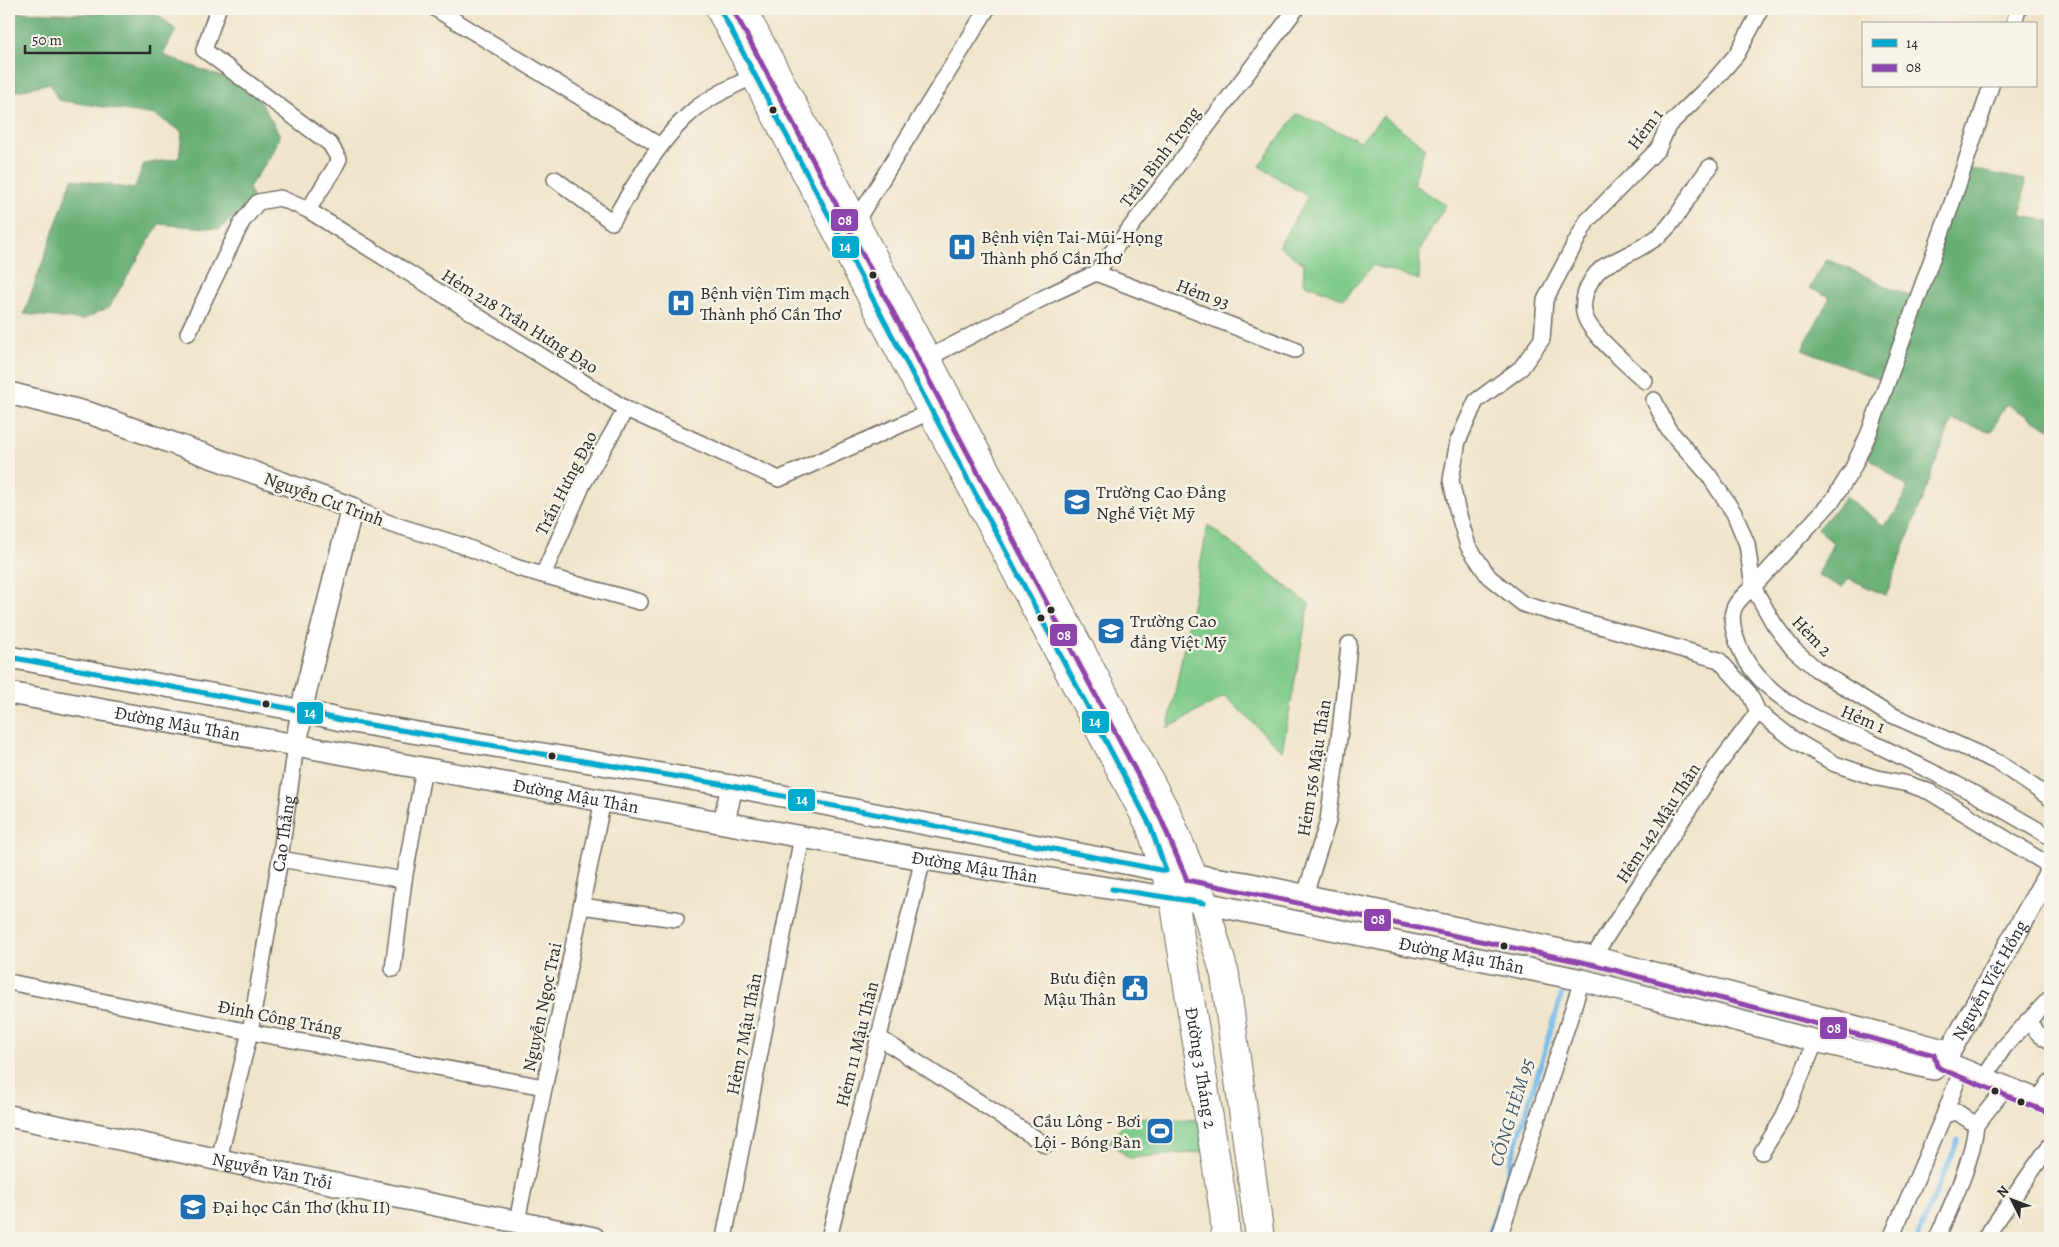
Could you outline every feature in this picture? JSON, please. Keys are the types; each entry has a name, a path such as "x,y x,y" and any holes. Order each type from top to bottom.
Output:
{"highway":[{"path":"720,9 1150,825 1179,873"},
{"path":"742,9 1168,816 1179,873"},
{"name":"Đường 3 Tháng 2","path":"1179,873 1174,899 1224,1212 1226,1238"},
{"name":"Đường 3 Tháng 2","path":"1179,873 1204,903 1225,975 1260,1238"}],"main road":[{"name":"Nguyễn Cư Trinh","path":"9,393 92,414 352,508"},
{"name":"Cao Thắng","path":"296,746 306,694 352,508"},
{"name":"Đường Mậu Thân","path":"9,657 303,711 342,720 732,786 1179,873 1246,883 1305,895 1593,957 1940,1049 1947,1067"},
{"name":"Đường Mậu Thân","path":"9,693 923,859 1204,903 1582,980 1816,1041 1947,1067 1984,1078 2044,1102"},
{"path":"724,822 732,786"},
{"name":"Nguyễn Việt Hồng","path":"1947,1067 2050,872"},
{"path":"1582,980 1593,957"},
{"name":"Nguyễn Văn Trỗi","path":"9,1116 594,1238"}],"street":[{"path":"218,9 204,50 330,144 336,152 339,159 308,210"},
{"path":"436,9 660,146"},
{"path":"855,223 987,9"},
{"name":"Trần Bình Trọng","path":"926,359 1051,294 1096,273 1296,9"},
{"name":"Hẻm 1","path":"1758,712 1749,693 1719,660 1523,604 1489,577 1468,546 1451,480 1458,441 1476,401 1521,368 1542,338 1545,300 1587,221 1658,149 1668,126 1712,83 1737,54 1760,9"},
{"path":"2015,22 2018,9"},
{"path":"555,179 612,222 660,146 695,109 755,75"},
{"name":"Hẻm 1","path":"1990,88 1950,209 1869,433 1852,470 1833,500 1734,605 1732,615 1733,628 1742,654 1749,666 1764,684 1798,708 1820,721 1896,753 1944,777 2050,837"},
{"path":"1645,381 1589,325 1584,311 1584,299 1588,285 1595,273 1603,267 1659,236 1669,225 1710,167"},
{"name":"Hẻm 218 Trần Hưng Đạo","path":"188,333 242,222 258,202 280,198 308,210 626,409 779,479 932,411"},
{"name":"Hẻm 93","path":"1096,273 1295,350"},
{"name":"Hẻm 2","path":"1654,400 1668,429 1708,474 1734,513 1747,544 1753,587 1774,624 1792,649 1816,669 1883,710 1999,763 2050,798"},
{"name":"Trấn Hưng Đạo","path":"543,574 583,484 626,409"},
{"name":"Nguyễn Cư Trinh","path":"352,508 392,524 464,546 518,568 640,602"},
{"name":"Hẻm 156 Mậu Thân","path":"1305,895 1328,820 1349,644"},
{"path":"1758,712 1793,739 1835,764 1873,777 1908,784 1930,792 2050,866"},
{"name":"Hẻm 142 Mậu Thân","path":"1593,957 1715,769 1758,712"},
{"name":"Cao Thắng","path":"219,1159 250,1032 280,859 296,746"},
{"path":"393,969 404,880 424,768"},
{"name":"Nguyễn Ngọc Trai","path":"517,1221 603,800"},
{"name":"Hẻm 7 Mậu Thân","path":"724,1238 802,837"},
{"path":"280,859 404,880"},
{"name":"Hẻm 11 Mậu Thân","path":"829,1238 923,859"},
{"path":"581,906 676,919"},
{"path":"1498,1238 1582,980"},
{"name":"Đinh Công Tráng","path":"9,982 250,1032 544,1087"},
{"path":"1984,1078 2004,1047 2050,998"},
{"path":"2027,1021 2040,1035 2050,1041"},
{"path":"878,1037 1046,1145"},
{"path":"1762,1152 1782,1120 1816,1041"},
{"path":"1891,1238 1944,1115 1947,1067"},
{"path":"2044,1102 2050,1082"},
{"path":"1937,1238 1963,1174 1975,1136 1976,1125 2006,1087"},
{"path":"1944,1115 1957,1112 1976,1125"},
{"path":"1985,1238 2050,1144"}],"green space":[{"path":"151,9 176,30 163,55 253,89 280,135 273,153 249,187 253,200 220,229 159,224 109,307 82,320 24,314 72,179 134,189 144,164 179,158 182,132 155,115 58,100 50,83 9,93 9,12 88,14"},
{"path":"1297,114 1361,141 1383,116 1425,147 1413,184 1446,205 1420,249 1419,280 1373,265 1344,299 1303,283 1304,264 1279,246 1308,197 1259,166"},
{"path":"1966,168 2025,180 2021,216 2050,221 2050,429 2006,404 1992,432 1952,420 1886,596 1848,578 1842,588 1818,575 1833,543 1818,529 1846,497 1883,525 1894,515 1908,488 1864,454 1891,384 1802,349 1830,297 1809,288 1827,259 1914,298"},
{"path":"1208,525 1309,604 1282,751 1225,696 1168,728"},
{"name":"Cầu Lông - Bơi Lội - Bóng Bàn","path":"1132,1117 1201,1120 1203,1152 1129,1158 1108,1141"}],"waterway":[{"name":"CỐNG HẺM 95","path":"1488,1238 1562,994"},
{"path":"1917,1238 1958,1140"}],"transit line":[{"name":"14","path":"9,657 303,711 341,720 732,786 1166,871 1150,825 720,9"},
{"name":"08","path":"735,13 1161,819 1187,880 1591,964 1934,1055 1937,1066 1941,1069 2047,1112"},
{"name":"14","path":"1112,889 1204,903"}],"place":[{"name":"Bệnh viện Tai-Mũi-Họng Thành phố Cần Thơ","path":"962,247"},
{"name":"Bệnh viện Tim mạch Thành phố Cần Thơ","path":"681,303"},
{"name":"Trường Cao Đẳng Nghề Việt Mỹ","path":"1077,502"},
{"name":"Trường Cao đẳng Việt Mỹ","path":"1111,631"},
{"name":"Bưu điện Mậu Thân","path":"1135,988"},
{"name":"Cầu Lông - Bơi Lội - Bóng Bàn","path":"1160,1131"},
{"name":"Đại học Cần Thơ (khu II)","path":"193,1207"}]}
